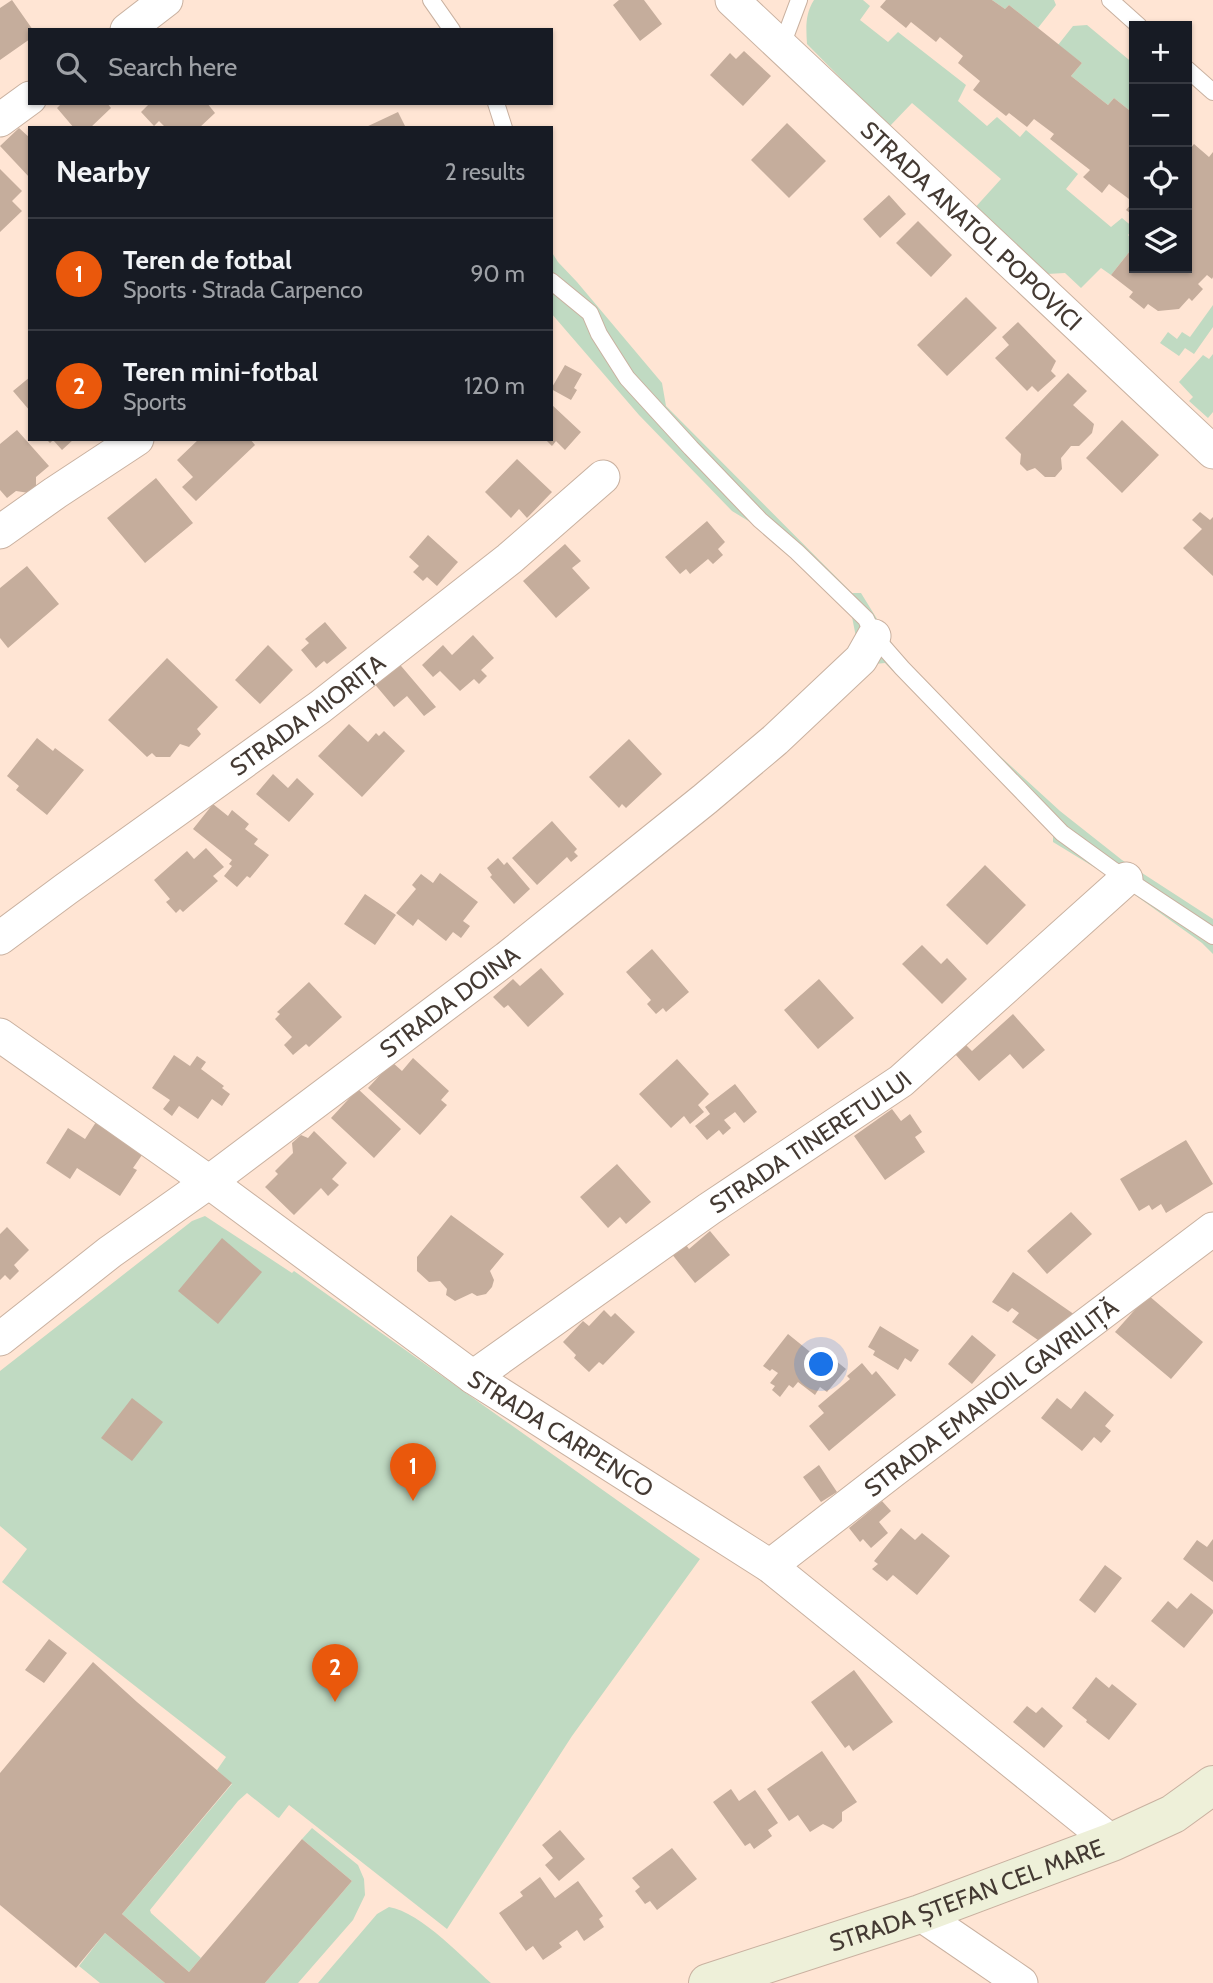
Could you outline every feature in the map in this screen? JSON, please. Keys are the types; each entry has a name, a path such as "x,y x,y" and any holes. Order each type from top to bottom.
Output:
{"main road":[{"name":"STRADA ȘTEFAN CEL MARE","path":"708,1983 920,1914 1112,1842 1173,1814 1213,1785"}],"street":[{"path":"130,28 166,0"},
{"name":"STRADA ANATOL POPOVICI","path":"732,0 1213,452"},
{"path":"0,120 28,99"},
{"path":"0,532 134,441"},
{"name":"STRADA MIORIȚA","path":"0,938 320,707 491,574 603,477"},
{"name":"STRADA DOINA","path":"0,1339 110,1252 209,1182 507,958 705,799 775,740 851,668 874,636"},
{"name":"STRADA TINERETULUI","path":"473,1377 709,1209 901,1081 1126,879"},
{"name":"STRADA CARPENCO","path":"0,1035 209,1182 473,1377 770,1566 1112,1842"},
{"name":"STRADA EMANOIL GAVRILIȚĂ","path":"770,1566 894,1469 1213,1229"},
{"path":"920,1914 1021,1983"}],"lane":[{"path":"431,0 451,28"},
{"path":"781,48 799,0"},
{"path":"1110,0 1133,21"},
{"path":"1192,73 1213,92"},
{"path":"497,105 503,126"},
{"path":"553,283 590,313 599,334 627,378 691,449 760,520 866,619 874,636 902,668 1062,833 1213,936"}],"green space":[{"path":"814,0 863,0 870,6 860,20 888,42 898,32 966,85 958,101 987,126 997,117 1020,137 1026,130 1078,174 1066,189 1111,227 1122,218 1129,224 1129,252 1111,275 1101,268 1081,288 1065,273 1047,274 972,211 1001,179 912,103 889,127 807,44 806,27"},
{"path":"992,0 1054,0 1056,5 1038,28 1009,5 1005,9"},
{"path":"1087,25 1129,60 1129,110 1114,98 1108,105 1071,76 1082,63 1058,45 1073,26"},
{"path":"553,254 662,383 666,406 852,593 861,593 898,653 989,746 1060,811 1122,860 1213,919 1213,954 1202,943 1107,875 1053,842 1053,833 885,663 864,665 853,649 856,637 852,617 791,547 732,511 639,415 553,315"},
{"path":"1213,305 1213,327 1194,354 1185,348 1179,356 1160,343 1168,332 1177,339 1182,332 1190,337"},
{"path":"1213,354 1213,412 1208,418 1189,401 1193,397 1179,382 1203,355 1209,359"},
{"path":"205,1216 292,1273 294,1271 700,1559 572,1736 447,1929 289,1805 279,1818 247,1793 150,1910 201,1958 189,1972 122,1914 232,1784 217,1770 226,1757 2,1582 27,1549 0,1526 0,1371 192,1221"},
{"path":"312,1828 358,1865 364,1879 365,1895 353,1920 298,1983 265,1983 352,1881 302,1839"},
{"path":"389,1907 402,1911 428,1927 491,1983 318,1983 377,1914"},
{"path":"105,1933 165,1983 100,1983 79,1966"}],"building":[{"path":"12,0 32,28 28,28 28,40 0,60 0,8"},
{"path":"619,0 644,0 662,24 640,41 613,5"},
{"path":"886,0 992,0 1005,9 1009,5 1082,63 1071,76 1108,105 1114,98 1129,110 1129,199 1109,184 1102,193 1083,177 1090,170 1050,139 1054,134 1034,119 1027,127 1009,113 1006,116 973,90 980,81 958,63 963,56 940,37 936,42 911,22 906,28 880,7"},
{"path":"744,51 771,76 743,106 710,75 730,53 736,59"},
{"path":"60,105 109,105 111,108 92,126 72,126 57,108"},
{"path":"148,105 209,105 215,113 201,126 164,126 159,121 154,126 141,112"},
{"path":"398,112 405,126 368,126"},
{"path":"787,123 826,161 789,198 751,160"},
{"path":"19,128 28,136 28,176 0,146"},
{"path":"1194,144 1209,157 1213,152 1213,277 1212,279 1207,275 1198,284 1203,289 1192,301 1189,298 1179,309 1158,311 1148,304 1144,309 1129,297 1133,292 1111,275 1129,252 1129,273 1192,273"},
{"path":"0,169 22,191 12,201 22,211 0,232"},
{"path":"889,195 906,214 880,238 863,219"},
{"path":"918,221 952,255 931,277 896,243"},
{"path":"966,297 997,328 947,376 917,345"},
{"path":"1018,322 1056,361 1051,371 1056,376 1038,392 1032,386 1027,391 995,358 1009,345 1002,337"},
{"path":"565,365 582,374 571,400 553,390"},
{"path":"1068,373 1087,391 1073,405 1094,424 1092,433 1079,446 1071,446 1061,458 1062,469 1055,477 1045,477 1035,468 1027,471 1020,464 1021,454 1005,438"},
{"path":"28,379 28,409 13,391"},
{"path":"553,406 581,432 565,450 556,441 552,446 547,441 553,441"},
{"path":"1122,420 1159,455 1122,493 1086,458"},
{"path":"17,430 49,466 36,477 36,487 29,493 16,491 7,498 0,490 0,444"},
{"path":"54,441 72,441 62,450"},
{"path":"197,441 252,441 255,445 196,501 182,487 193,477 177,460"},
{"path":"517,459 552,492 527,518 519,509 511,518 485,492"},
{"path":"156,478 193,523 145,563 107,518"},
{"path":"1200,512 1210,520 1213,517 1213,576 1183,548 1202,529 1192,520"},
{"path":"707,521 725,542 718,549 723,555 713,564 708,559 690,574 686,569 680,574 665,557"},
{"path":"428,535 458,562 437,586 427,577 423,581 413,572 419,566 409,557"},
{"path":"565,544 581,561 572,568 590,588 556,618 523,581"},
{"path":"27,566 59,604 8,648 0,638 0,588"},
{"path":"325,622 347,648 327,664 324,661 316,668 301,650 309,643 305,639"},
{"path":"473,635 494,658 481,670 487,676 479,684 474,679 460,691 440,671 433,677 422,665 443,645 452,655"},
{"path":"268,645 293,670 260,704 235,680"},
{"path":"167,658 218,707 197,729 201,734 189,747 180,744 170,757 156,757 152,753 147,757 108,720"},
{"path":"396,660 436,707 424,716 407,696 394,707 372,681"},
{"path":"349,724 368,742 376,733 379,736 384,731 405,751 362,797 318,756"},
{"path":"37,738 84,770 47,815 16,790 19,786 7,776"},
{"path":"629,739 662,774 626,808 622,804 619,808 589,777"},
{"path":"273,774 288,788 297,778 314,794 289,822 256,794"},
{"path":"213,804 228,816 232,810 249,824 245,829 258,839 254,844 269,855 250,878 247,876 237,887 224,876 232,866 229,864 232,860 193,829"},
{"path":"552,821 577,849 574,852 578,856 571,862 567,857 537,885 512,858"},
{"path":"206,848 224,867 213,876 218,881 183,912 180,909 176,913 166,902 170,899 154,880 187,851 194,859"},
{"path":"498,858 504,865 507,862 530,889 514,904 490,877 492,875 487,868"},
{"path":"985,865 1026,905 987,945 946,905"},
{"path":"440,873 478,902 463,921 470,926 461,938 453,932 446,941 418,919 413,926 396,913 416,889 412,885 421,874 433,883"},
{"path":"365,894 396,915 375,945 344,924"},
{"path":"922,945 941,964 947,958 967,979 942,1004 902,964"},
{"path":"652,949 689,992 666,1012 663,1008 656,1014 647,1004 651,1000 626,972"},
{"path":"541,968 564,994 528,1027 508,1005 504,1008 493,997 513,979 520,986"},
{"path":"819,979 854,1018 818,1049 784,1010"},
{"path":"309,982 342,1017 309,1047 306,1044 293,1055 284,1045 292,1037 275,1019 280,1014 277,1012"},
{"path":"1013,1014 1045,1050 1023,1069 1010,1054 979,1081 955,1054 966,1045 972,1051"},
{"path":"174,1055 190,1066 197,1056 206,1062 201,1069 224,1086 222,1088 230,1094 222,1106 212,1099 198,1119 179,1106 172,1116 163,1109 170,1100 152,1088"},
{"path":"413,1058 449,1091 441,1100 447,1105 420,1135 368,1088 392,1062 402,1071"},
{"path":"677,1059 709,1094 698,1105 704,1112 690,1124 684,1116 671,1128 639,1094"},
{"path":"735,1084 757,1112 744,1123 735,1112 724,1120 731,1128 723,1135 719,1130 707,1140 695,1126 710,1114 705,1107"},
{"path":"358,1089 401,1129 374,1158 331,1118"},
{"path":"892,1109 901,1121 910,1114 922,1132 915,1137 925,1152 885,1180 854,1136"},
{"path":"98,1119 116,1131 113,1135 142,1155 133,1168 137,1170 120,1196 77,1168 70,1179 46,1163 68,1128 85,1139"},
{"path":"314,1131 347,1163 332,1179 339,1185 328,1196 321,1188 294,1215 265,1187 278,1174 275,1171 293,1153 292,1143 301,1135 308,1138"},
{"path":"1186,1140 1213,1184 1166,1213 1161,1204 1152,1210 1149,1205 1139,1211 1120,1179"},
{"path":"617,1164 651,1202 626,1224 620,1217 608,1228 580,1197"},
{"path":"1071,1212 1092,1234 1047,1274 1027,1251"},
{"path":"451,1215 504,1254 490,1271 494,1280 486,1294 477,1296 472,1293 455,1301 446,1295 447,1289 440,1281 429,1282 417,1271 417,1257"},
{"path":"7,1227 29,1250 14,1265 19,1271 10,1280 5,1275 0,1280 0,1234"},
{"path":"710,1231 730,1255 695,1283 671,1253 684,1242 689,1249"},
{"path":"222,1238 262,1272 218,1324 178,1291"},
{"path":"1013,1272 1078,1317 1048,1347 1012,1322 1019,1313 1012,1308 1008,1312 992,1302"},
{"path":"1148,1295 1203,1342 1171,1379 1115,1332"},
{"path":"604,1310 611,1317 615,1313 635,1332 603,1365 599,1362 589,1372 574,1358 576,1355 563,1342 583,1321 589,1326"},
{"path":"880,1326 919,1350 911,1362 905,1358 898,1370 873,1355 875,1351 868,1347"},
{"path":"788,1334 814,1355 820,1348 846,1369 827,1392 820,1387 815,1395 798,1382 793,1388 789,1385 780,1397 772,1390 775,1386 770,1383 778,1373 763,1366"},
{"path":"972,1335 996,1355 972,1384 948,1364"},
{"path":"862,1363 872,1375 876,1371 896,1395 829,1451 809,1426 824,1413 818,1406 850,1379 847,1376"},
{"path":"1085,1391 1114,1415 1105,1426 1111,1431 1101,1443 1094,1437 1082,1451 1041,1418 1057,1398 1071,1409"},
{"path":"132,1398 163,1422 132,1461 101,1438"},
{"path":"819,1465 837,1492 821,1502 803,1477"},
{"path":"882,1501 891,1511 879,1522 888,1533 871,1548 863,1539 860,1542 849,1528"},
{"path":"901,1528 915,1540 922,1533 950,1556 917,1595 893,1575 887,1581 872,1569 878,1564 874,1561"},
{"path":"1213,1539 1213,1582 1183,1559 1197,1540 1207,1547"},
{"path":"1105,1565 1122,1578 1095,1613 1079,1600"},
{"path":"1191,1593 1213,1610 1213,1613 1184,1648 1151,1621 1168,1601 1177,1609"},
{"path":"49,1639 67,1653 44,1683 25,1670"},
{"path":"93,1662 232,1783 122,1914 189,1972 302,1839 352,1881 265,1983 165,1983 105,1933 76,1968 0,1905 0,1773"},
{"path":"854,1670 893,1722 853,1751 849,1745 845,1748 811,1702"},
{"path":"1096,1677 1109,1688 1112,1684 1137,1704 1109,1740 1072,1708"},
{"path":"1027,1706 1036,1713 1042,1707 1063,1726 1044,1748 1013,1722"},
{"path":"822,1751 857,1802 842,1812 842,1821 833,1829 823,1824 810,1832 798,1815 789,1821 767,1789"},
{"path":"731,1789 739,1801 755,1790 778,1823 768,1830 772,1836 754,1849 750,1843 745,1846 713,1802"},
{"path":"560,1830 585,1859 559,1881 545,1865 553,1858 542,1845"},
{"path":"672,1848 697,1879 657,1910 650,1901 645,1904 635,1891 640,1887 632,1878"},
{"path":"540,1877 555,1898 578,1881 603,1916 599,1919 604,1927 584,1941 577,1930 559,1943 562,1947 543,1960 533,1946 526,1951 499,1913 523,1896 520,1892"}],"place":[{"name":"Teren de fotbal","path":"413,1501"},
{"name":"Teren mini-fotbal","path":"335,1702"}]}
